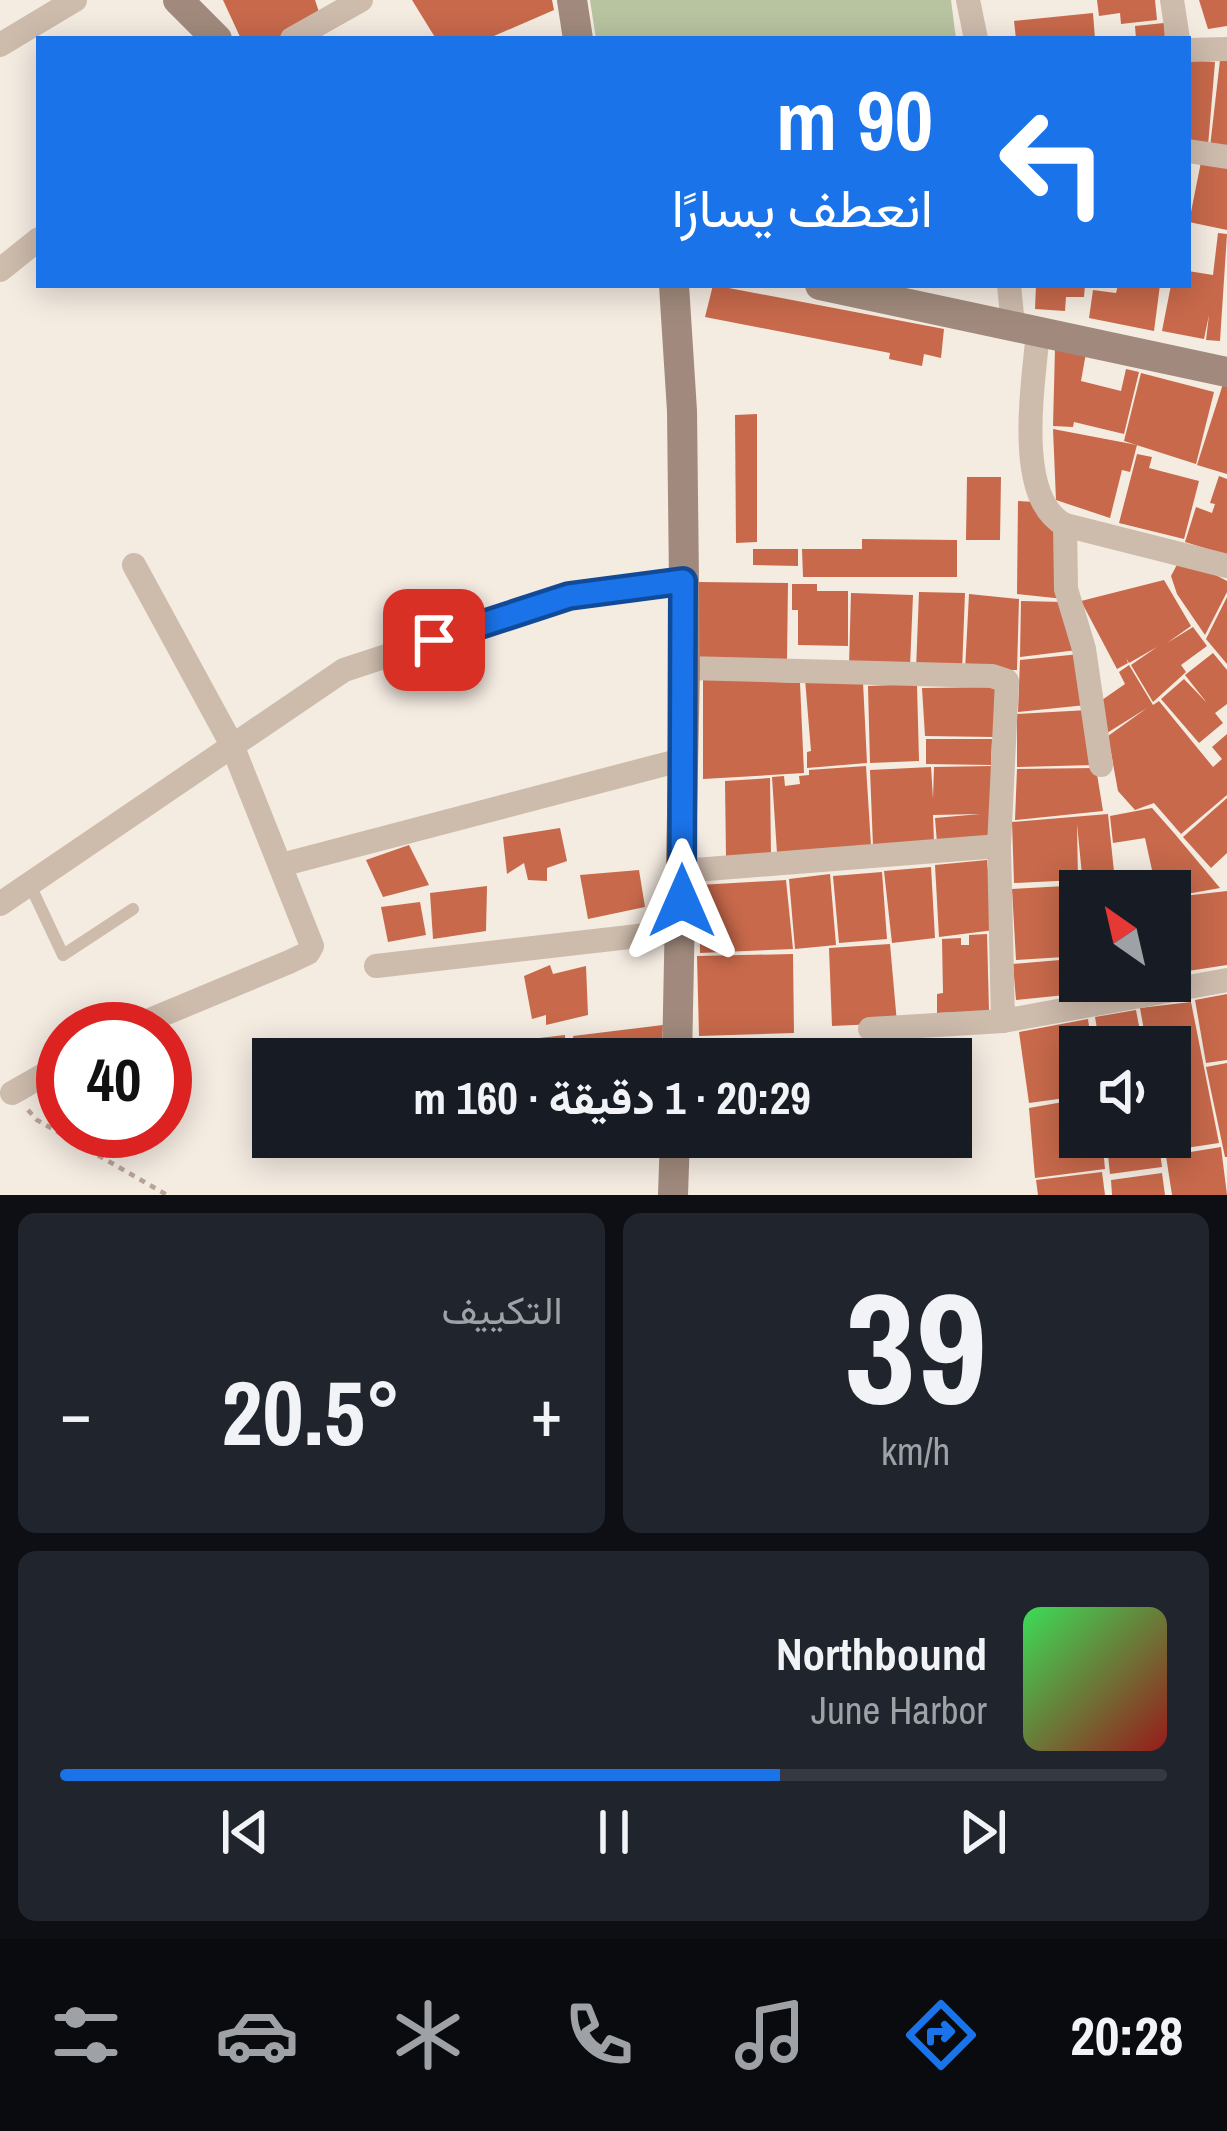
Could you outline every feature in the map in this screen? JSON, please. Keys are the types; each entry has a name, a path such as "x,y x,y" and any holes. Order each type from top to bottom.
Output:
{"street":[{"path":"0,45 75,0"},
{"path":"178,0 214,36"},
{"path":"297,36 361,0"},
{"path":"572,0 578,36"},
{"path":"968,0 975,36"},
{"path":"1172,0 1178,36"},
{"path":"1191,50 1227,50"},
{"path":"1191,151 1227,157"},
{"path":"0,270 36,241"},
{"path":"674,288 682,411 685,668 678,1038"},
{"path":"834,288 1227,372"},
{"path":"1010,288 1025,329 1033,473 1045,512 1065,525 1227,566"},
{"path":"1065,525 1066,589 1084,649 1101,765"},
{"path":"134,565 232,746 310,940 310,952 192,1002"},
{"path":"0,904 344,670 569,596 683,581"},
{"path":"685,668 1001,677 1010,687 999,846 1003,1021"},
{"path":"281,866 681,760"},
{"path":"682,871 999,846"},
{"path":"376,966 682,931"},
{"path":"870,1029 1003,1021 1227,980"},
{"path":"12,1093 36,1079"},
{"path":"673,1195 674,1158"}],"lane":[{"path":"30,885 63,955 133,909"}],"path":[{"path":"12,1093 37,1120 166,1195"}],"green space":[{"path":"590,0 951,0 956,36 596,36"}],"building":[{"path":"223,0 315,0 322,21 283,36 240,36"},
{"path":"412,0 552,0 554,10 494,36 434,36"},
{"path":"1097,0 1155,0 1157,20 1121,24 1120,13 1099,16"},
{"path":"1199,0 1227,0 1227,26 1208,29"},
{"path":"1093,13 1095,36 1016,36 1014,21"},
{"path":"1164,23 1165,36 1136,36 1135,26"},
{"path":"1191,60 1215,62 1208,146 1191,144"},
{"path":"1220,60 1227,60 1227,150 1210,147"},
{"path":"1201,162 1227,167 1227,230 1191,222"},
{"path":"1218,233 1227,234 1220,341 1206,340 1209,315 1204,339 1162,331 1170,288 1191,288 1191,271 1213,275"},
{"path":"712,288 729,288 944,329 941,358 924,354 922,366 889,359 890,353 705,317"},
{"path":"1036,288 1085,288 1084,297 1066,297 1065,311 1035,309"},
{"path":"1117,288 1160,288 1154,331 1089,318 1093,290 1116,293"},
{"path":"1055,348 1086,353 1081,381 1121,391 1126,369 1139,372 1124,434 1074,422 1073,427 1053,426"},
{"path":"1141,373 1214,392 1196,464 1124,441"},
{"path":"1223,384 1227,386 1227,474 1197,465"},
{"path":"757,414 757,542 736,543 735,415"},
{"path":"1053,429 1137,445 1130,472 1122,470 1110,518 1056,500"},
{"path":"1137,454 1152,457 1149,468 1199,481 1184,539 1119,523"},
{"path":"1219,476 1227,479 1227,555 1185,542 1196,507 1212,513 1215,504 1210,503"},
{"path":"967,477 1001,477 1000,540 966,540"},
{"path":"1018,501 1035,502 1059,524 1064,599 1017,594"},
{"path":"862,539 957,540 957,577 803,577 802,549 862,549"},
{"path":"753,549 798,549 798,566 753,565"},
{"path":"1181,557 1227,581 1227,592 1205,635 1177,594 1171,576"},
{"path":"1164,580 1191,626 1167,643 1193,627 1207,646 1181,665 1186,672 1153,702 1131,665 1157,647 1129,663 1126,658 1128,663 1117,669 1081,601"},
{"path":"699,582 788,583 787,659 698,658"},
{"path":"792,584 817,584 817,591 848,591 848,646 798,645"},
{"path":"919,592 965,593 962,671 916,670"},
{"path":"851,593 913,595 910,667 849,665"},
{"path":"969,594 1019,599 1017,670 965,671"},
{"path":"1227,597 1227,664 1206,639"},
{"path":"1021,601 1064,602 1077,650 1020,657"},
{"path":"1213,653 1227,670 1227,704 1215,713 1223,723 1199,743 1161,699 1184,679 1207,703 1185,675"},
{"path":"1080,654 1086,705 1018,712 1020,660"},
{"path":"1129,665 1153,705 1159,701 1213,767 1222,759 1212,747 1227,734 1227,795 1181,834 1154,803 1135,810 1118,791 1108,736 1147,708 1107,733 1102,700 1125,684 1119,672"},
{"path":"703,679 800,683 804,773 703,779"},
{"path":"805,679 863,682 867,763 807,768 807,752 811,751"},
{"path":"917,684 919,761 870,763 868,686"},
{"path":"999,687 994,737 925,736 922,688"},
{"path":"1088,710 1095,765 1017,767 1017,714"},
{"path":"926,739 992,739 991,765 926,764"},
{"path":"866,766 871,846 777,853 772,777 784,776 785,786 800,784 799,776 809,775 809,770"},
{"path":"992,766 993,839 937,843 935,818 980,814 933,815 934,843 873,846 870,770 931,767 933,799 934,767"},
{"path":"1096,768 1103,811 1015,820 1017,769"},
{"path":"770,778 771,856 726,856 725,781"},
{"path":"1227,798 1227,853 1211,868 1183,837"},
{"path":"1152,808 1220,888 1191,893 1191,870 1152,870 1145,838 1113,843 1110,816"},
{"path":"1108,814 1114,870 1082,870 1077,824 1078,870 1059,870 1059,881 1014,883 1012,822"},
{"path":"560,828 567,861 547,868 547,881 528,880 524,863 507,874 503,837"},
{"path":"409,845 429,885 383,897 366,860"},
{"path":"987,860 994,930 939,937 935,865"},
{"path":"931,867 935,938 892,943 884,871"},
{"path":"639,870 645,907 588,919 580,875"},
{"path":"882,872 887,939 839,943 833,876"},
{"path":"830,874 836,945 795,949 789,879"},
{"path":"786,880 793,949 700,953 699,885"},
{"path":"487,886 486,931 433,939 430,893"},
{"path":"1059,886 1059,957 1016,960 1012,889"},
{"path":"1227,891 1227,965 1191,971 1191,895"},
{"path":"420,902 426,935 388,942 381,907"},
{"path":"987,934 989,1011 937,1013 937,994 943,993 942,939 961,938 961,945 969,945 969,935"},
{"path":"890,944 897,1023 832,1026 829,948"},
{"path":"793,954 794,1033 699,1036 697,956"},
{"path":"1059,960 1059,996 1016,1000 1013,964"},
{"path":"550,965 553,974 586,966 588,1015 546,1025 546,1015 532,1019 524,976"},
{"path":"1227,994 1227,1060 1206,1063 1195,1000"},
{"path":"1191,1002 1219,1143 1191,1147 1191,1026 1143,1026 1140,1008"},
{"path":"1136,1010 1139,1026 1096,1026 1095,1017"},
{"path":"1088,1019 1089,1026 1059,1026 1059,1099 1029,1103 1019,1032"},
{"path":"663,1025 662,1038 573,1036"},
{"path":"1227,1063 1227,1157 1225,1157 1206,1067"},
{"path":"1059,1103 1059,1158 1104,1158 1105,1169 1035,1178 1029,1108"},
{"path":"1221,1147 1227,1195 1172,1195 1166,1158 1191,1158 1191,1152"},
{"path":"1108,1158 1161,1158 1162,1167 1110,1174"},
{"path":"1102,1172 1105,1195 1038,1195 1036,1180"},
{"path":"1162,1173 1165,1195 1112,1195 1111,1180"}],"route":[{"path":"434,640 569,596 683,581 682,901"}]}
